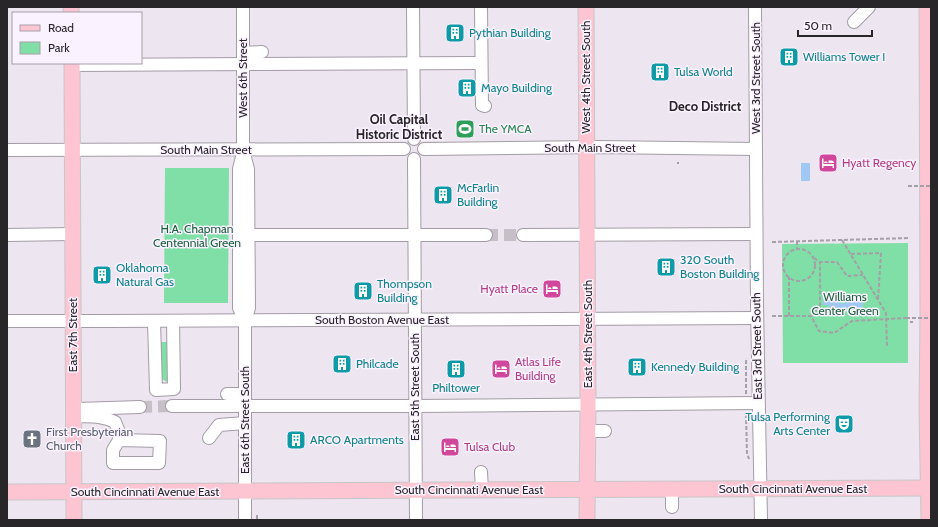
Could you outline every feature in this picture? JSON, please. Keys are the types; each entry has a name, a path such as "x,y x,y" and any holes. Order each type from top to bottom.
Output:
{"main road":[{"name":"West 4th Street South","path":"586,7 587,148"},
{"path":"927,7 927,407 930,488 929,520"},
{"name":"East 7th Street","path":"72,64 74,520"},
{"name":"East 4th Street South","path":"587,148 587,520"},
{"name":"South Cincinnati Avenue East","path":"7,492 930,488"}],"street":[{"name":"West 6th Street","path":"243,7 243,150"},
{"path":"413,7 414,140"},
{"path":"481,7 482,105 485,106"},
{"name":"West 3rd Street South","path":"756,7 756,149"},
{"path":"854,22 869,7"},
{"path":"243,59 262,52"},
{"path":"142,62 243,59 414,64 478,63"},
{"path":"414,140 421,142 424,149 421,156 414,159 407,156 404,149 407,142 414,140"},
{"name":"South Main Street","path":"7,150 404,149"},
{"name":"South Main Street","path":"424,149 756,149"},
{"name":"East 3rd Street South","path":"756,149 759,489 761,520"},
{"name":"East 6th Street South","path":"243,150 239,169 249,308 245,321 245,520"},
{"name":"East 5th Street South","path":"414,159 416,520"},
{"path":"7,235 73,234"},
{"path":"523,235 756,234"},
{"path":"244,235 486,235"},
{"name":"South Boston Avenue East","path":"7,321 757,318"},
{"path":"154,321 156,390 174,389 173,321"},
{"path":"228,394 244,400"},
{"path":"172,406 244,400 415,406 758,403"},
{"path":"74,413 140,407"},
{"path":"74,413 108,418 115,422 119,432 119,440"},
{"path":"210,438 220,425 245,423"},
{"path":"588,431 605,431"},
{"path":"481,472 482,490"},
{"path":"672,490 672,507"}],"path":[{"path":"908,186 931,186"},
{"path":"772,242 910,238"},
{"path":"842,240 886,313 887,348"},
{"path":"797,241 797,249"},
{"path":"814,258 815,268 813,274 809,278 799,281 789,277 785,273 783,262 788,253 797,249 807,251 820,262 837,262 847,276 863,275"},
{"path":"851,254 881,253 878,300"},
{"path":"811,316 820,305 820,262"},
{"path":"788,316 789,277"},
{"path":"772,316 811,316"},
{"path":"811,316 819,331 827,333 834,333 852,321 887,318 931,318"}],"green space":[{"name":"H.A. Chapman Centennial Green","path":"165,168 229,168 228,303 164,303"},
{"name":"Williams Center Green","path":"908,243 908,363 783,363 782,244"},
{"path":"160,342 169,342 169,380 167,382 162,379 161,376"}],"water":[{"path":"801,163 810,163 810,181 801,181"},
{"path":"823,295 835,295 840,303 845,304 852,296 859,296 863,300 862,314 857,314 852,309 840,308 835,311 832,310 828,305 823,305"}],"tunnel":[{"path":"486,235 523,235"},
{"path":"140,407 172,406"}],"place":[{"name":"Pythian Building","path":"455,33"},
{"name":"Williams Tower I","path":"789,57"},
{"name":"Tulsa World","path":"660,72"},
{"name":"Mayo Building","path":"467,88"},
{"name":"The YMCA","path":"465,129"},
{"name":"Hyatt Regency","path":"828,163"},
{"name":"McFarlin Building","path":"443,195"},
{"name":"320 South Boston Building","path":"666,267"},
{"name":"Oklahoma Natural Gas","path":"102,275"},
{"name":"Hyatt Place","path":"552,289"},
{"name":"Thompson Building","path":"363,291"},
{"name":"Philcade","path":"342,364"},
{"name":"Kennedy Building","path":"637,367"},
{"name":"Philtower","path":"456,369"},
{"name":"Atlas Life Building","path":"501,369"},
{"name":"Tulsa Performing Arts Center","path":"844,424"},
{"name":"First Presbyterian Church","path":"32,439"},
{"name":"ARCO Apartments","path":"296,440"},
{"name":"Tulsa Club","path":"450,447"}],"district":[{"name":"Deco District","path":"705,106"},
{"name":"Oil Capital Historic District","path":"399,126"}]}
